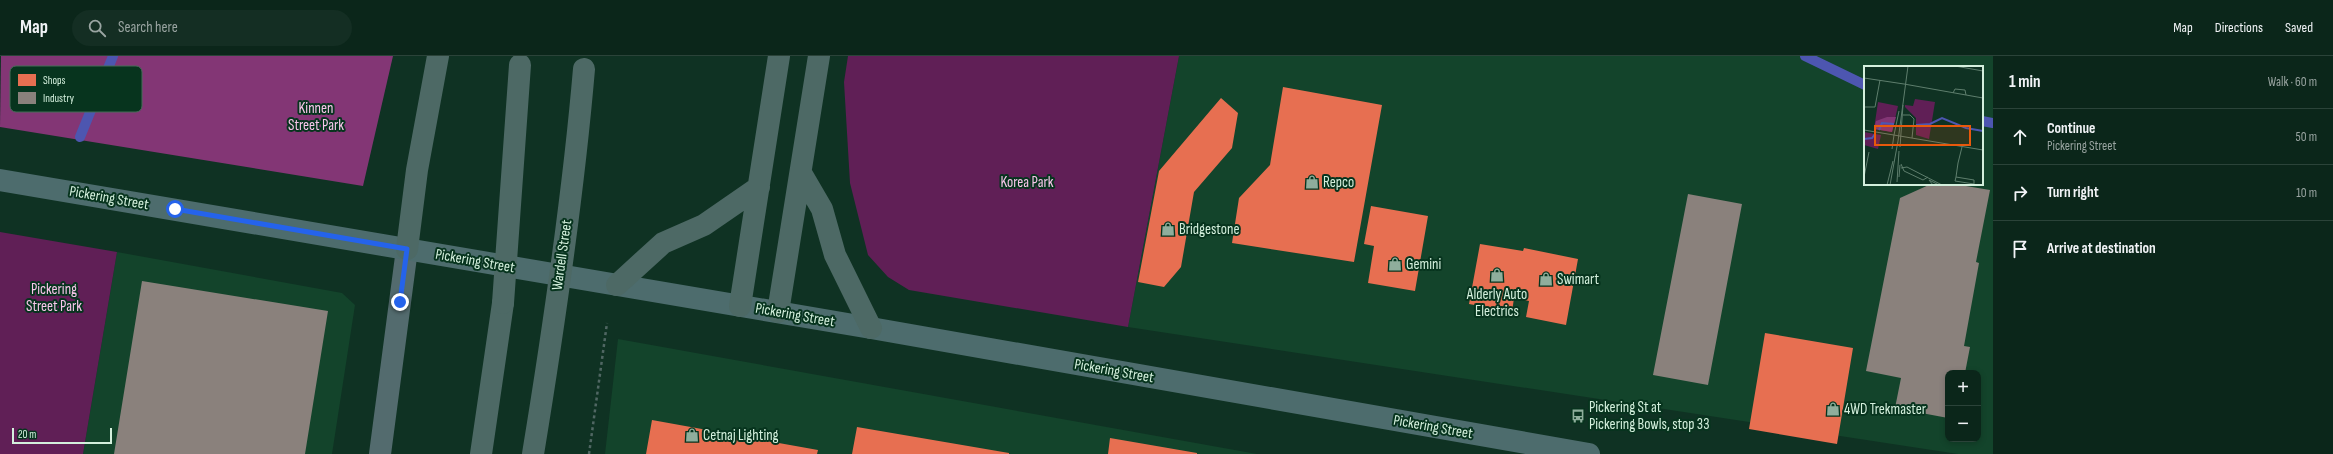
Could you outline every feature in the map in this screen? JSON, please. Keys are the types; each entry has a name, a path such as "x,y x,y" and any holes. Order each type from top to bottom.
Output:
{"highway":[{"path":"407,249 417,170 438,56"},
{"path":"740,306 779,56"},
{"path":"778,312 819,56"},
{"path":"481,454 503,303 521,61"},
{"name":"Wardell Street","path":"533,454 578,138 584,63"},
{"path":"801,173 822,209 835,255 871,328"},
{"path":"617,285 663,243 704,225 759,187"}],"main road":[{"name":"Pickering Street","path":"0,180 871,328 1589,454"}],"street":[{"path":"380,454 407,249"}],"path":[{"path":"589,454 607,323"}],"shaded area":[{"path":"1179,56 1993,56 1993,454 1958,454 1128,327"},
{"path":"117,252 342,293 355,305 332,454 83,454"},
{"path":"618,339 1257,454 605,454"}],"green space":[{"name":"Kinnen Street Park","path":"1,56 393,56 363,186 0,127"},
{"name":"Korea Park","path":"848,56 1179,56 1128,327 909,290 888,277 868,255 850,183 844,82"},
{"name":"Pickering Street Park","path":"0,232 117,252 83,454 0,454"}],"building: Shops":[{"name":"Repco","path":"1283,87 1382,105 1354,262 1232,243 1239,198 1270,165"},
{"name":"Bridgestone","path":"1221,98 1238,113 1232,148 1194,192 1181,267 1164,287 1138,282 1159,171"},
{"name":"Gemini","path":"1371,206 1428,216 1415,291 1368,283 1374,246 1364,244"},
{"path":"1480,244 1523,251 1524,248 1578,259 1566,325 1526,317 1529,301 1514,298 1512,312 1469,304"},
{"path":"1765,333 1853,348 1837,444 1749,429"},
{"name":"Cetnaj Lighting","path":"652,420 818,450 817,454 646,454"},
{"path":"857,427 1009,453 1009,454 852,454"},
{"path":"1110,438 1197,453 1197,454 1108,454"}],"building: Industry":[{"path":"1929,185 1960,185 1990,190 1976,262 1979,263 1964,346 1970,347 1966,370 1945,370 1945,417 1895,408 1901,378 1866,371 1900,198"},
{"path":"1688,194 1742,204 1708,385 1653,375"},
{"path":"142,281 328,311 305,454 114,454"}],"waterway":[{"path":"109,66 113,56"},
{"path":"1805,56 1864,85"},
{"path":"80,137 90,112"},
{"path":"1983,121 1993,123"}],"place":[{"name":"Repco","path":"1312,182"},
{"name":"Bridgestone","path":"1168,229"},
{"name":"Gemini","path":"1395,264"},
{"name":"Alderly Auto Electrics","path":"1497,275"},
{"name":"Swimart","path":"1546,279"},
{"name":"4WD Trekmaster","path":"1833,409"},
{"name":"Pickering St at Pickering Bowls, stop 33","path":"1578,416"},
{"name":"Cetnaj Lighting","path":"692,435"}],"route":[{"path":"175,209 407,249 400,302"}]}
